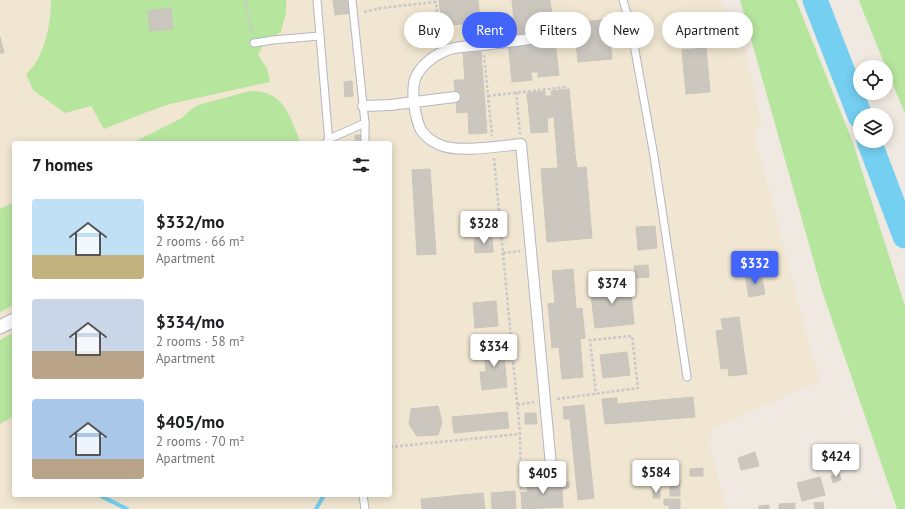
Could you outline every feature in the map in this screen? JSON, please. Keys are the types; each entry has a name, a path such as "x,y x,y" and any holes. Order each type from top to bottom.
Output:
{"street":[{"path":"462,48 446,50 429,60 421,68 415,79 413,90 414,102 422,130 430,139 440,145 451,148 464,148 521,144 552,476"},
{"path":"363,106 390,105 455,97"},
{"path":"0,327 12,321"}],"lane":[{"path":"317,0 328,141"},
{"path":"352,0 365,123 365,141"},
{"path":"623,0 631,28 654,156 687,377"},
{"path":"254,43 320,36"},
{"path":"330,141 365,123"},
{"path":"363,497 365,509"}],"path":[{"path":"245,0 254,43"},
{"path":"353,14 382,8 436,2 442,52"},
{"path":"484,48 520,434 521,493"},
{"path":"488,96 566,87"},
{"path":"516,92 521,144"},
{"path":"503,253 530,250"},
{"path":"517,405 544,401 596,394 638,388 632,336 590,340 596,394"},
{"path":"392,447 520,434"}],"shaded area":[{"path":"0,0 720,0 727,12 662,12 662,48 745,48 762,126 753,130 819,381 712,429 710,445 726,509 0,509"}],"green space":[{"path":"51,0 286,0 286,13 281,32 265,42 258,55 267,68 270,82 170,104 104,129 91,106 65,113 33,90 26,74 37,61 44,45 49,23"},
{"path":"740,0 796,0 853,143 853,148 855,148 905,306 905,509 897,509 823,294 753,46 753,12 743,12"},
{"path":"859,0 905,0 905,114 893,85 893,60 883,60"},
{"path":"250,91 262,92 271,95 284,107 300,141 136,141 182,118 198,105"},
{"path":"12,203 12,306 0,312 0,209"},
{"path":"12,333 12,417 0,424 0,340"}],"building":[{"path":"333,0 350,0 352,13 335,15"},
{"path":"439,0 478,0 479,12 462,12 462,24 454,25 454,12 440,12"},
{"path":"512,0 550,0 551,12 525,12 525,48 556,48 559,75 538,77 538,72 531,72 532,80 512,82 509,48 517,48 517,12 513,12"},
{"path":"171,8 173,29 150,31 148,11"},
{"path":"599,20 599,48 611,48 612,59 578,62 577,48 591,48 591,21"},
{"path":"0,37 4,53 0,53"},
{"path":"706,48 710,92 686,94 682,50"},
{"path":"481,52 487,133 469,134 468,112 457,113 454,80 465,80 463,53"},
{"path":"352,81 353,96 345,97 344,82"},
{"path":"569,89 575,152 557,154 554,117 547,118 548,132 531,133 527,93 545,91 545,96 552,96 551,91"},
{"path":"355,135 365,135 365,141 355,141"},
{"path":"575,153 577,168 586,167 592,238 547,242 541,169 558,168 557,154"},
{"path":"430,169 436,254 417,255 412,170"},
{"path":"493,218 493,231 478,231 477,219"},
{"path":"655,226 657,248 638,250 636,227"},
{"path":"492,237 493,252 475,253 474,238"},
{"path":"648,265 649,277 636,278 634,266"},
{"path":"573,269 576,309 582,308 585,338 580,339 583,377 562,379 559,347 552,348 548,304 555,303 552,271"},
{"path":"761,273 765,294 749,297 745,276"},
{"path":"630,282 634,324 595,328 590,286"},
{"path":"496,301 498,326 475,328 473,303"},
{"path":"739,317 747,374 729,376 728,368 721,369 716,331 723,330 721,319"},
{"path":"503,344 507,387 482,390 480,372 486,372 483,345"},
{"path":"627,352 630,375 603,378 600,355"},
{"path":"693,397 695,417 605,424 602,399 617,398 617,404"},
{"path":"584,405 594,498 578,500 570,419 564,419 563,407"},
{"path":"438,406 442,422 438,435 417,436 409,424 411,409"},
{"path":"507,412 509,428 454,433 452,417"},
{"path":"525,413 536,413 537,424 525,424"},
{"path":"755,452 759,466 741,470 738,458"},
{"path":"703,468 703,476 690,476 690,469"},
{"path":"839,474 841,480 833,483 831,476"},
{"path":"535,476 535,485 569,482 569,488 562,489 563,507 522,509 521,493 528,492 526,477"},
{"path":"820,477 825,495 802,501 797,483"},
{"path":"670,481 680,481 680,496 670,496"},
{"path":"653,489 660,489 660,498 653,498"},
{"path":"515,491 516,509 492,509 491,493"},
{"path":"483,493 485,509 422,509 421,499"},
{"path":"664,499 680,499 680,509 669,509 669,505 664,505"},
{"path":"823,502 824,509 815,509 814,503"},
{"path":"795,503 795,509 779,509 779,504"},
{"path":"769,505 769,509 759,509 759,506"}],"waterway":[{"path":"815,0 857,108"},
{"path":"872,148 905,236"},
{"path":"901,226 905,224"},
{"path":"103,497 127,509"},
{"path":"316,509 323,497"}]}
